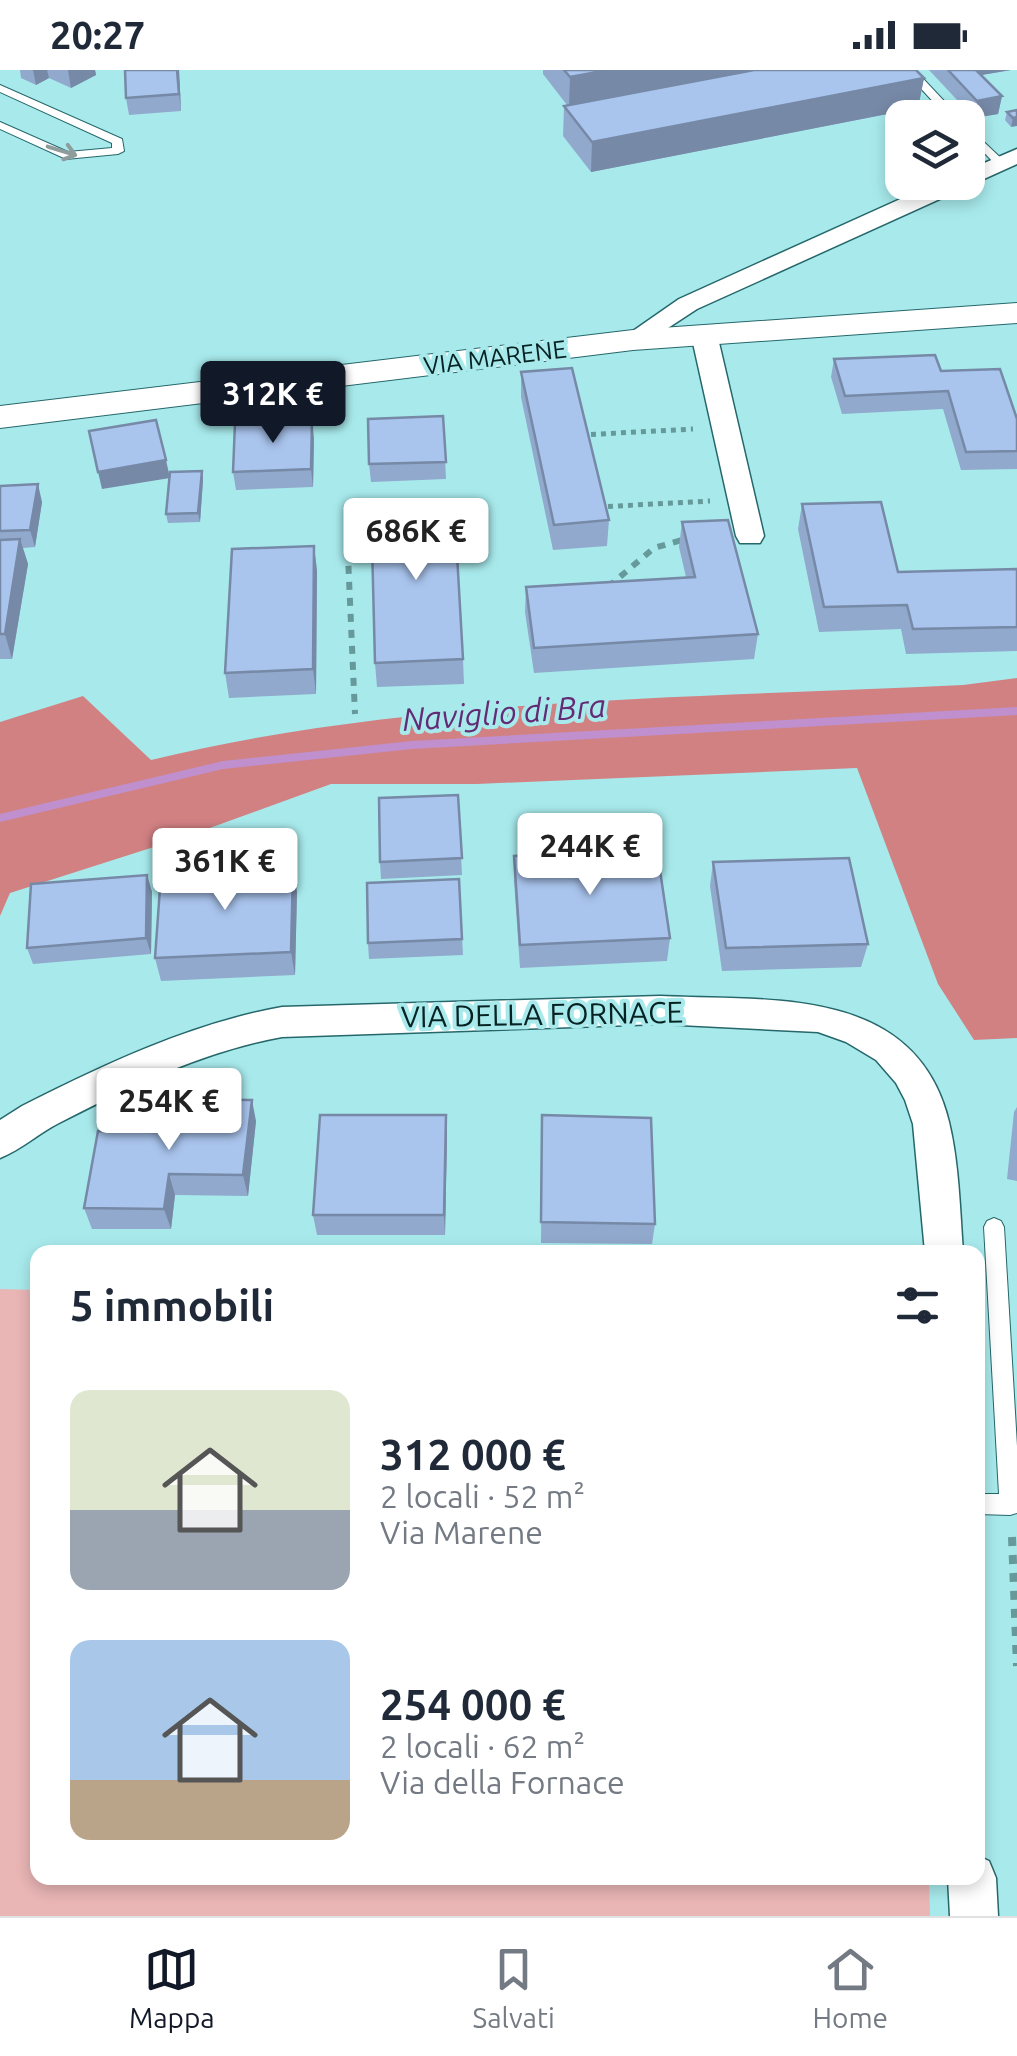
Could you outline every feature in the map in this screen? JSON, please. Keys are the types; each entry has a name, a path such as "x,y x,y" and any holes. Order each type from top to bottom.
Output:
{"main road":[{"name":"VIA MARENE","path":"0,417 634,340 1017,313"}],"street":[{"path":"985,170 1008,160"},
{"path":"634,340 688,304 918,200"},
{"path":"704,334 750,536"},
{"name":"VIA DELLA FORNACE","path":"0,1142 44,1113 248,1026 660,1010 818,1018 859,1032 889,1050 909,1072 931,1124 943,1245"},
{"path":"972,1885 974,1916"}],"lane":[{"path":"909,70 938,100"},
{"path":"0,88 118,141 118,150 66,156 0,125"},
{"path":"985,143 1008,160"},
{"path":"985,1504 1010,1505 994,1227"}],"path":[{"path":"581,435 724,427"},
{"path":"598,507 741,500"},
{"path":"347,534 355,714"},
{"path":"598,597 634,562 669,539 750,536"},
{"path":"1010,1505 1017,1666"}],"shaded area":[{"path":"1017,678 1017,1038 974,1040 938,984 857,768 477,784 331,784 185,837 10,893 0,916 0,722 83,696 151,760 249,739 451,712 657,698 963,685"},
{"path":"0,1289 30,1290 30,1885 929,1885 930,1916 0,1916"}],"building":[{"path":"125,70 177,70 179,94 126,98"},
{"path":"564,70 608,70 570,77"},
{"path":"754,70 916,70 924,78 592,142 564,106"},
{"path":"948,70 976,70 1002,96 976,100"},
{"path":"935,355 941,371 1000,369 1017,419 1017,451 966,452 948,391 845,396 834,359"},
{"path":"572,368 609,520 554,525 521,372"},
{"path":"443,416 446,462 369,464 368,419"},
{"path":"156,420 166,460 98,472 89,431"},
{"path":"312,421 311,469 233,472 235,423"},
{"path":"202,471 198,513 166,514 170,472"},
{"path":"38,484 30,530 0,531 0,486"},
{"path":"454,502 463,659 375,663 371,505"},
{"path":"881,502 898,572 1017,569 1017,627 913,629 907,605 824,607 802,504"},
{"path":"728,520 758,634 534,648 526,587 695,577 682,522"},
{"path":"20,539 5,634 0,634 0,540"},
{"path":"314,546 313,669 225,673 232,549"},
{"path":"458,795 462,858 380,862 379,798"},
{"path":"657,850 670,938 520,945 514,856"},
{"path":"849,858 868,944 726,948 713,862"},
{"path":"293,869 291,952 155,958 161,874"},
{"path":"147,875 146,938 27,948 31,884"},
{"path":"459,879 462,939 368,943 367,883"},
{"path":"164,1099 252,1100 243,1175 169,1174 164,1209 84,1208 98,1131 159,1132"},
{"path":"320,1115 446,1115 444,1215 313,1215"},
{"path":"542,1115 651,1118 655,1224 541,1222"}],"waterway":[{"name":"Naviglio di Bra","path":"0,818 223,765 412,745 1017,711"}]}
